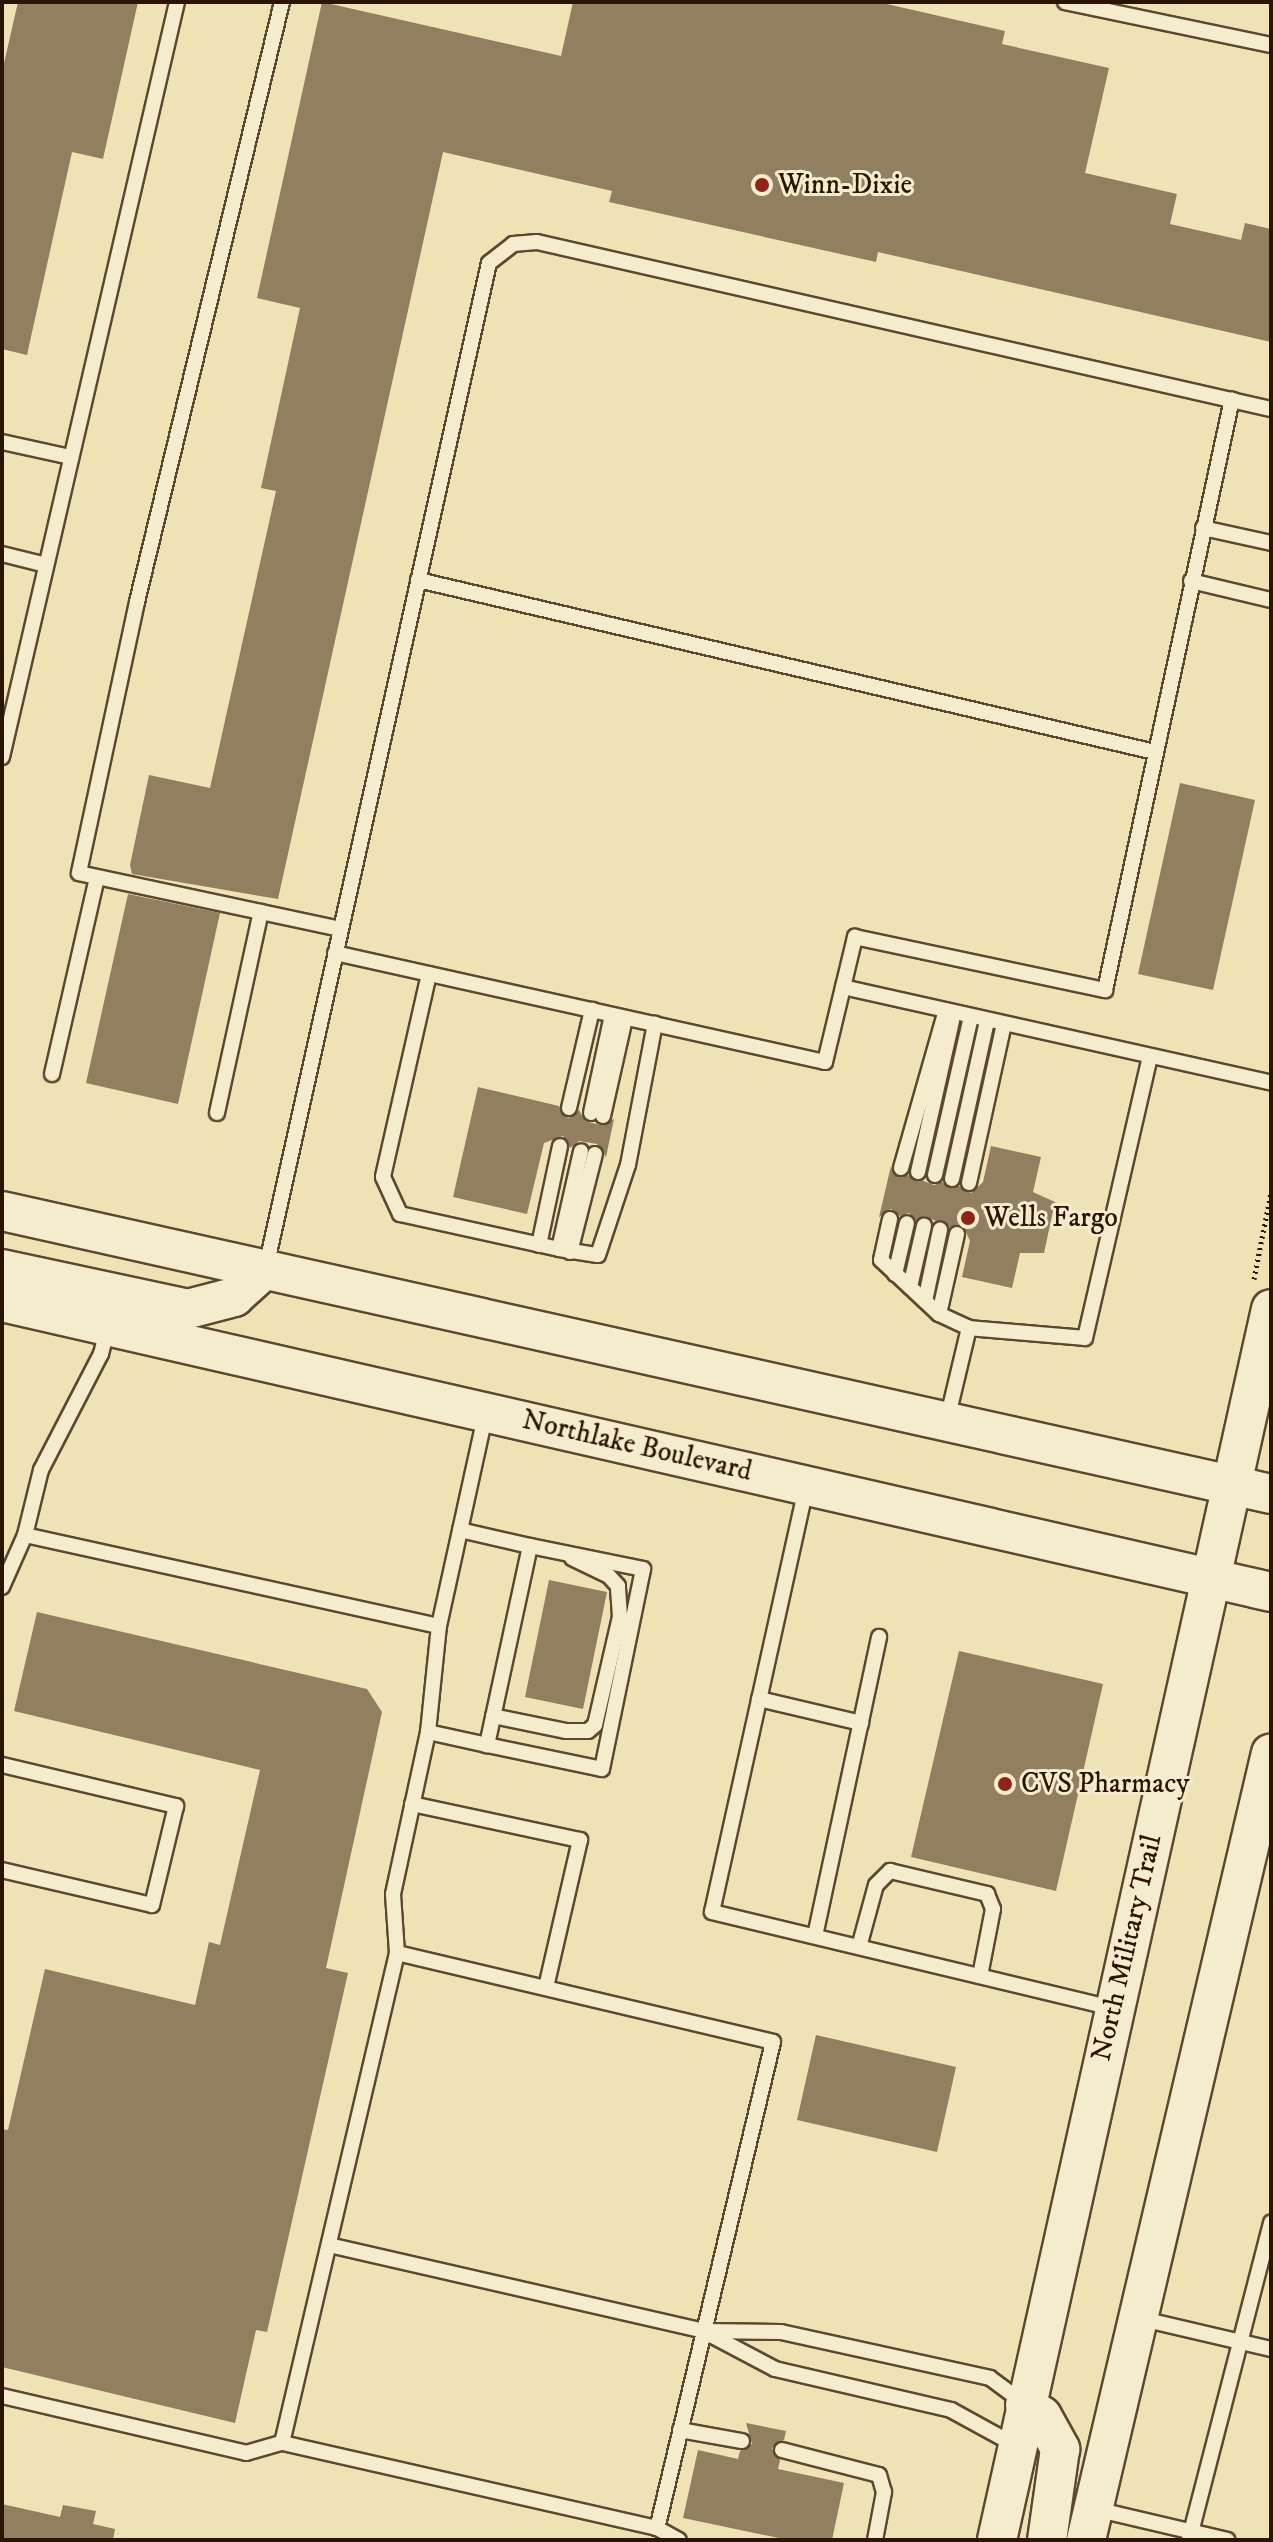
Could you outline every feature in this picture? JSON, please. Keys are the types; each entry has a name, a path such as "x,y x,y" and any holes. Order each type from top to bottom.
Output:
{"main road":[{"path":"2,1211 1271,1494"},
{"path":"2,1269 188,1309 234,1297 265,1269"},
{"name":"Northlake Boulevard","path":"2,1302 1213,1576 1271,1592"},
{"name":"North Military Trail","path":"997,2540 1271,1309"},
{"path":"1090,2524 1138,2318 1261,1839 1271,1753"},
{"path":"1025,2405 1042,2416 1060,2449 1047,2540"}],"lane":[{"path":"2,757 177,2"},
{"path":"282,2 137,602 79,873 340,929"},
{"path":"1065,2 1271,45"},
{"path":"265,1269 489,263 513,244 537,242 1271,409"},
{"path":"335,953 825,1062 855,937 1105,990 1232,399"},
{"path":"2,442 70,457"},
{"path":"1203,528 1271,543"},
{"path":"2,554 46,565"},
{"path":"418,580 1155,752"},
{"path":"1191,581 1271,600"},
{"path":"52,1074 97,878"},
{"path":"217,1113 261,912"},
{"path":"429,974 383,1177 400,1214 539,1245 598,1255 628,1165 655,1024"},
{"path":"843,987 1271,1083"},
{"path":"569,1108 592,1010"},
{"path":"901,1168 950,1011"},
{"path":"918,1172 950,1011"},
{"path":"935,1175 971,1016"},
{"path":"597,1115 619,1017"},
{"path":"952,1179 987,1021"},
{"path":"969,1183 1004,1024"},
{"path":"890,1219 881,1260 939,1314 969,1328 1085,1338 1150,1056"},
{"path":"539,1245 560,1146"},
{"path":"565,1250 588,1152"},
{"path":"895,1274 907,1223"},
{"path":"910,1287 924,1226"},
{"path":"925,1301 940,1230"},
{"path":"939,1314 957,1234"},
{"path":"2,1587 25,1535 41,1470 101,1354 108,1326"},
{"path":"947,1420 969,1328"},
{"path":"282,2443 397,1953 393,1894 428,1732 439,1626 487,1412"},
{"path":"807,1484 712,1912 1113,2008"},
{"path":"428,1732 602,1769 643,1569 460,1530"},
{"path":"25,1535 439,1626"},
{"path":"487,1745 530,1546"},
{"path":"493,1716 566,1731 588,1731 595,1725 620,1617 618,1586 568,1554"},
{"path":"815,1936 879,1637"},
{"path":"759,1699 861,1723"},
{"path":"2,1765 176,1806 152,1905 2,1870"},
{"path":"412,1804 580,1840 546,1987"},
{"path":"859,1947 876,1885 890,1871 991,1898 980,1976"},
{"path":"397,1953 773,2042 657,2528"},
{"path":"1191,2536 1271,2222"},
{"path":"329,2245 703,2331 781,2332 977,2375 990,2378 1025,2405"},
{"path":"1138,2318 1271,2349"},
{"path":"703,2331 775,2369 951,2410 1016,2445"},
{"path":"2,2396 246,2453 282,2443 657,2528 679,2540"},
{"path":"680,2430 742,2441"},
{"path":"782,2450 879,2475 884,2492 875,2540"},
{"path":"1090,2524 1227,2540"}],"building":[{"path":"18,2 138,2 103,159 72,152 27,355 2,349 2,72"},
{"path":"322,2 561,56 573,2 878,2 1005,31 1002,44 1109,68 1085,173 1177,194 1170,224 1241,240 1245,223 1271,229 1271,342 878,252 876,262 609,202 612,191 443,152 278,899 132,874 130,865 149,775 210,788 276,491 261,488 300,308 257,298"},
{"path":"1180,783 1255,800 1213,990 1138,974"},
{"path":"128,894 220,913 178,1104 86,1083"},
{"path":"478,1087 559,1106 568,1118 579,1110 585,1121 600,1125 614,1119 606,1157 597,1144 579,1141 570,1148 563,1136 544,1143 527,1214 453,1197"},
{"name":"Wells Fargo","path":"991,1146 1041,1157 1033,1192 1055,1202 1044,1253 1020,1253 1012,1288 962,1277 970,1241 963,1226 950,1227 925,1216 916,1220 909,1213 900,1216 891,1209 879,1217 891,1166 898,1177 908,1175 934,1185 942,1182 949,1188 959,1186 971,1193 983,1182"},
{"path":"549,1580 607,1592 583,1709 525,1697"},
{"path":"37,1612 367,1689 382,1712 326,1968 348,1973 267,2332 256,2330 235,2423 2,2367 2,2129 8,2130 45,1969 195,2005 209,1942 220,1945 260,1770 14,1711"},
{"path":"959,1651 1103,1684 1056,1891 911,1857"},
{"path":"816,2035 956,2067 937,2152 797,2120"},
{"path":"746,2423 786,2431 784,2440 772,2448 780,2460 778,2469 844,2483 832,2540 788,2540 683,2518 698,2450 738,2459 740,2451 752,2444"},
{"path":"2,2504 60,2517 63,2505 96,2511 93,2524 115,2529 113,2540 2,2540"}],"place":[{"name":"Winn-Dixie","path":"762,185"},
{"name":"Wells Fargo","path":"968,1218"},
{"name":"CVS Pharmacy","path":"1005,1784"}]}
